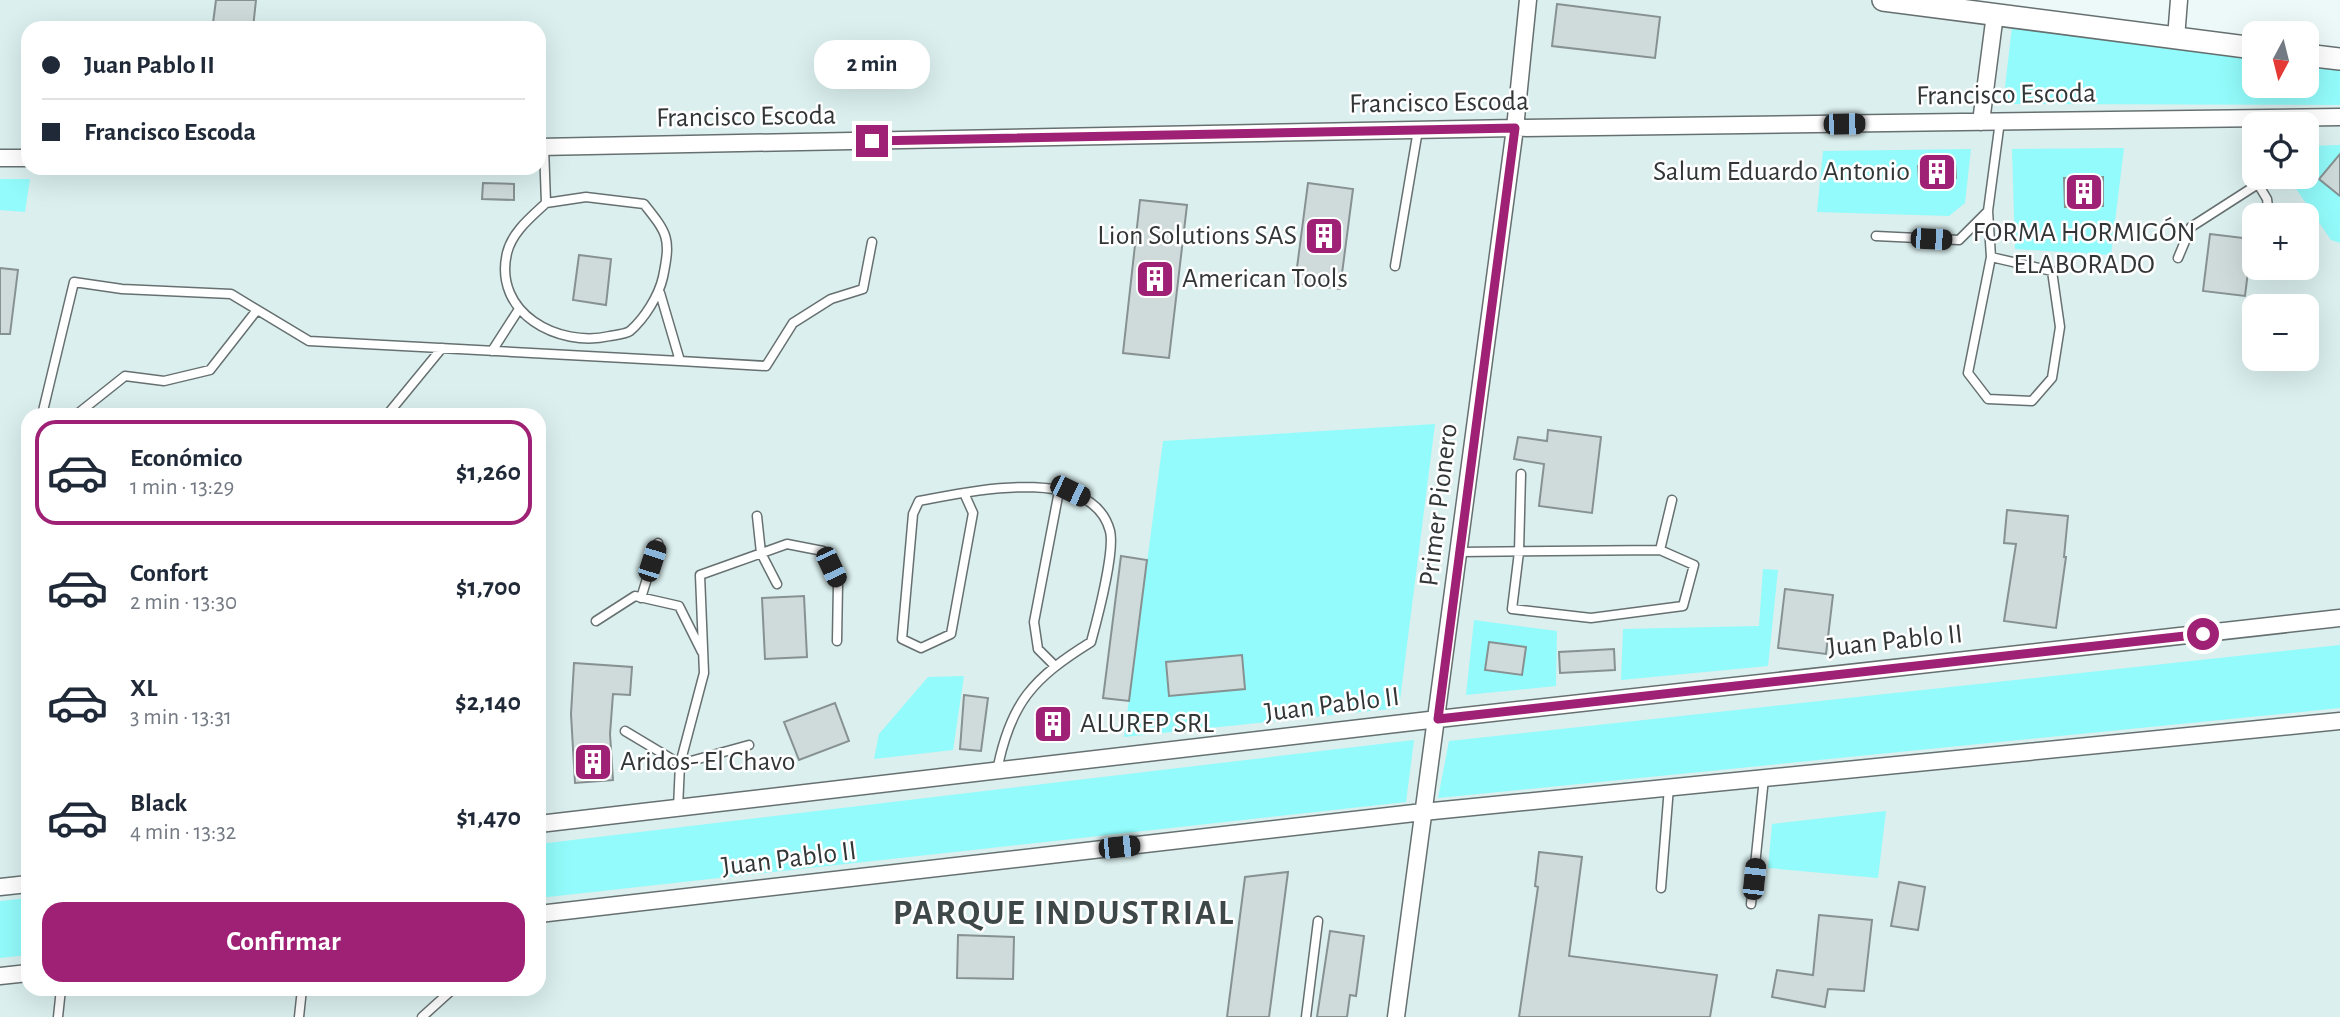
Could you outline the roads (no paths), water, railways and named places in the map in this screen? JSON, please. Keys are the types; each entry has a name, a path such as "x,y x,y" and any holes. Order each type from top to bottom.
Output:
{"street":[{"name":"Primer Pionero","path":"1396,1017 1460,552 1515,128 1528,0"},
{"path":"1883,0 2242,46"},
{"path":"2176,38 2179,0"},
{"path":"1981,122 1995,14"},
{"path":"2319,57 2340,59"},
{"name":"Francisco Escoda","path":"2319,117 2340,117"},
{"name":"Francisco Escoda","path":"546,147 1515,128 2242,118"},
{"path":"0,158 21,158"},
{"name":"Juan Pablo II","path":"546,823 1438,719 2340,618"},
{"name":"Juan Pablo II","path":"546,913 1423,812 2340,721"},
{"path":"0,887 21,885"},
{"path":"0,976 21,974"}],"lane":[{"path":"1991,257 2052,271 2060,327 2052,378 2032,401 1988,399 1968,373 1991,257 1988,211 2000,121"},
{"path":"1395,265 1418,130"},
{"path":"544,175 546,203"},
{"path":"2178,257 2191,227 2246,189"},
{"path":"660,293 629,332 591,341 550,334 519,309 505,286 507,251 521,226 546,203 586,197 644,204 666,231 667,256 660,293 680,361"},
{"path":"1876,236 1959,240 1988,211"},
{"path":"44,408 74,282 122,289 231,294 309,341 766,366 793,323 831,299 863,289 872,242"},
{"path":"492,351 519,309"},
{"path":"85,408 125,376 164,382 210,370 257,310"},
{"path":"393,408 442,348"},
{"path":"1460,552 1519,552 1660,551 1694,565 1683,606 1591,618 1512,609 1519,552 1521,474"},
{"path":"964,493 973,513 951,634 921,648 902,639 913,514 919,501 995,487 1070,491 1095,503 1110,531 1105,586 1091,642 1054,665 1016,706 1004,736 997,771"},
{"path":"1054,665 1038,649 1034,622 1059,491"},
{"path":"1660,551 1672,500"},
{"path":"757,516 761,554 777,584"},
{"path":"641,598 658,543"},
{"path":"678,808 680,764 704,673 700,575 787,544 823,551 838,584 837,640"},
{"path":"596,621 635,596 680,606 704,654"},
{"path":"625,731 680,764 749,745"},
{"path":"1751,904 1764,778"},
{"path":"1661,888 1669,787"},
{"path":"1306,1017 1318,920"},
{"path":"58,1017 60,996"},
{"path":"299,1017 301,996"},
{"path":"422,1017 445,996"}],"place":[{"name":"Salum Eduardo Antonio","path":"1937,172"},
{"name":"FORMA HORMIGÓN ELABORADO","path":"2084,192"},
{"name":"Lion Solutions SAS","path":"1324,236"},
{"name":"American Tools","path":"1155,279"},
{"name":"ALUREP SRL","path":"1053,724"},
{"name":"Aridos- El Chavo","path":"593,762"}],"district":[{"name":"PARQUE INDUSTRIAL","path":"1064,913"}]}
